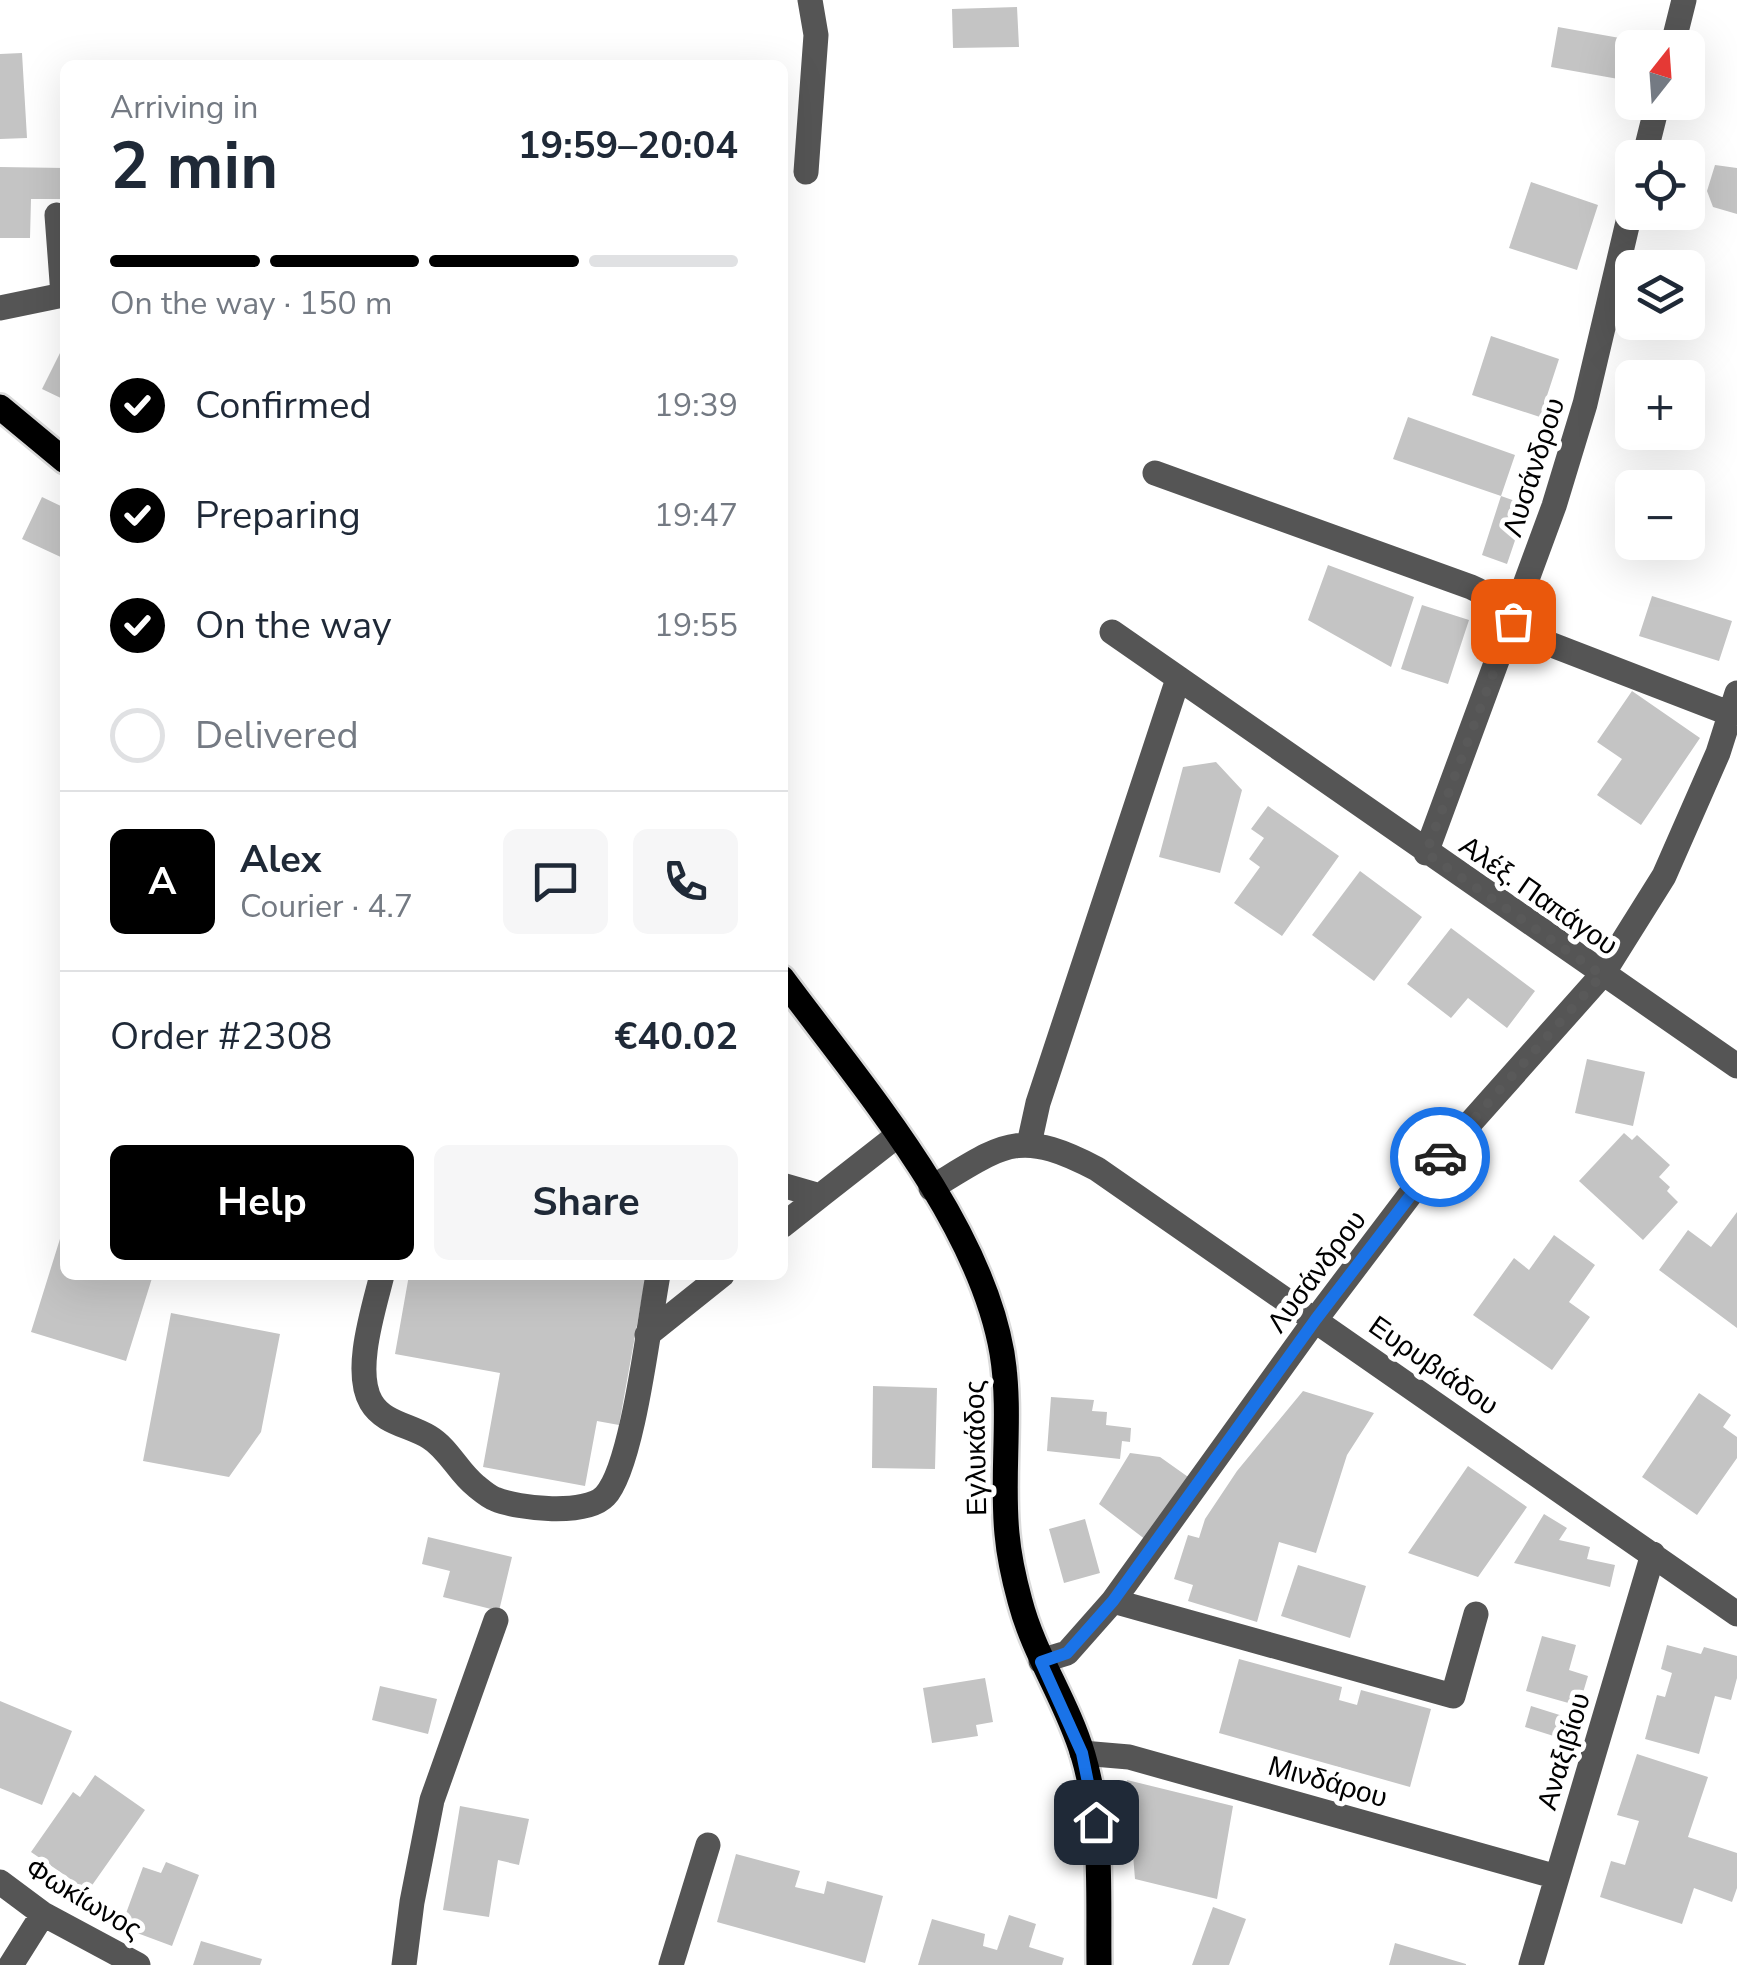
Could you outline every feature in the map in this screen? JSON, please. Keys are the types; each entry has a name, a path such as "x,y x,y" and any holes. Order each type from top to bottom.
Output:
{"main road":[{"path":"0,407 60,457"},
{"name":"Εγλυκάδος","path":"788,986 898,1135 932,1188 980,1278 997,1327 1008,1404 1007,1536 1020,1602 1041,1662 1082,1753 1098,1850 1099,1965"}],"street":[{"path":"806,172 816,28 810,0"},
{"path":"1676,30 1684,0"},
{"path":"57,215 60,255"},
{"name":"Λυσάνδρου","path":"1426,853 1554,506 1585,404 1626,230"},
{"path":"0,308 60,296"},
{"path":"1156,473 1472,587 1492,596 1524,632 1552,646 1734,704"},
{"name":"Αλέξ. Παπάγου","path":"1112,632 1737,1066"},
{"path":"932,1188 994,1150 1029,1144 1038,1103 1178,679"},
{"name":"Λυσάνδρου","path":"1041,1662 1067,1653 1113,1601 1431,1167 1602,975 1664,876 1710,774 1734,704"},
{"path":"788,1221 898,1135"},
{"name":"Ευρυβιάδου","path":"1029,1144 1059,1150 1098,1169 1737,1614"},
{"path":"788,1187 820,1196"},
{"path":"381,1280 365,1347 365,1382 370,1402 384,1417 430,1437 472,1483 494,1499 553,1508 584,1508 606,1496 623,1464 657,1280"},
{"path":"647,1335 716,1280"},
{"name":"Αναξιβίου","path":"1531,1965 1653,1554"},
{"path":"1113,1601 1453,1696 1476,1614"},
{"path":"404,1965 432,1800 496,1620"},
{"name":"Μινδάρου","path":"1082,1753 1129,1756 1557,1877"},
{"path":"671,1965 708,1845"},
{"name":"Φωκίωνος","path":"0,1882 43,1914 138,1965"},
{"path":"12,1965 43,1914"}],"building":[{"path":"1017,7 1019,47 953,48 952,9"},
{"path":"1558,27 1615,37 1615,78 1551,67"},
{"path":"22,53 27,138 0,139 0,54"},
{"path":"1715,165 1737,168 1737,214 1713,207 1707,191"},
{"path":"0,167 60,168 60,199 31,199 30,238 0,238"},
{"path":"1531,182 1598,205 1577,270 1509,248"},
{"path":"1491,336 1559,359 1540,417 1472,395"},
{"path":"60,353 60,398 42,389"},
{"path":"1408,417 1515,455 1501,496 1393,459"},
{"path":"1501,496 1527,505 1507,564 1482,555"},
{"path":"42,497 60,506 60,557 22,539"},
{"path":"1328,565 1414,597 1391,667 1308,620"},
{"path":"1652,596 1732,621 1719,661 1639,636"},
{"path":"1422,605 1469,620 1448,684 1401,669"},
{"path":"1632,691 1700,738 1641,825 1597,795 1622,759 1597,742"},
{"path":"1216,762 1242,790 1220,873 1159,857 1183,767"},
{"path":"1268,806 1339,856 1282,936 1234,903 1260,867 1249,859 1264,838 1251,829"},
{"path":"1360,871 1422,917 1374,981 1312,935"},
{"path":"1451,928 1535,991 1507,1028 1468,998 1451,1018 1407,984"},
{"path":"1587,1059 1645,1072 1633,1126 1575,1113"},
{"path":"1624,1133 1632,1140 1637,1135 1670,1165 1659,1177 1678,1202 1643,1240 1579,1181"},
{"path":"1737,1212 1737,1328 1659,1270 1688,1230 1711,1247"},
{"path":"1554,1235 1595,1265 1569,1302 1590,1317 1552,1370 1473,1315 1514,1258 1529,1270"},
{"path":"60,1239 60,1280 151,1280 126,1361 31,1332"},
{"path":"408,1280 645,1280 619,1425 597,1421 585,1486 483,1467 500,1373 395,1354"},
{"path":"171,1313 280,1334 261,1432 229,1477 143,1461"},
{"path":"873,1386 937,1388 935,1469 872,1468"},
{"path":"1303,1391 1374,1413 1347,1455 1316,1553 1279,1542 1257,1622 1188,1601 1193,1585 1174,1579 1188,1535 1199,1538 1205,1519 1237,1471"},
{"path":"1699,1393 1731,1415 1723,1427 1737,1437 1737,1458 1697,1515 1642,1477"},
{"path":"1051,1397 1094,1400 1092,1411 1107,1412 1106,1425 1131,1428 1130,1442 1122,1441 1120,1459 1047,1451"},
{"path":"1130,1453 1160,1457 1191,1479 1146,1540 1099,1504"},
{"path":"1468,1466 1527,1507 1478,1577 1408,1553"},
{"path":"1544,1514 1567,1528 1559,1540 1590,1547 1587,1559 1615,1565 1610,1587 1514,1563"},
{"path":"1085,1519 1100,1573 1064,1583 1049,1529"},
{"path":"428,1537 512,1557 499,1611 443,1597 450,1571 422,1564"},
{"path":"1298,1565 1366,1586 1350,1638 1281,1616"},
{"path":"1542,1636 1576,1645 1569,1670 1588,1676 1579,1706 1526,1691"},
{"path":"1667,1645 1701,1654 1704,1647 1737,1656 1731,1700 1715,1696 1699,1754 1645,1739 1657,1695 1665,1697 1672,1673 1661,1669"},
{"path":"1239,1659 1342,1687 1339,1700 1357,1705 1361,1690 1431,1709 1410,1787 1219,1733"},
{"path":"985,1678 993,1722 976,1725 978,1736 932,1743 923,1688"},
{"path":"380,1686 437,1699 428,1734 372,1720"},
{"path":"0,1701 72,1731 42,1805 0,1788"},
{"path":"1531,1706 1585,1723 1579,1744 1525,1727"},
{"path":"1637,1754 1708,1777 1688,1837 1737,1853 1737,1888 1732,1902 1694,1888 1682,1924 1600,1897 1611,1861 1625,1865 1639,1821 1617,1815"},
{"path":"95,1775 145,1810 88,1891 31,1852 73,1792 80,1797"},
{"path":"1127,1780 1233,1806 1217,1899 1135,1879"},
{"path":"460,1806 529,1819 519,1865 498,1860 489,1917 443,1910"},
{"path":"736,1854 800,1871 795,1887 824,1894 827,1881 883,1896 865,1963 717,1922"},
{"path":"166,1862 199,1875 172,1946 121,1927 143,1867 161,1873"},
{"path":"1213,1907 1246,1919 1229,1965 1192,1965"},
{"path":"1009,1915 1036,1924 1029,1947 1064,1958 1062,1965 918,1965 932,1919 985,1934 983,1946 997,1950"},
{"path":"201,1941 262,1959 260,1965 193,1965"},
{"path":"1395,1943 1466,1964 1466,1965 1389,1965"}],"way so far":[{"path":"1440,1157 1602,975 1426,853 1513,621"}],"route":[{"path":"1096,1822 1082,1753 1041,1662 1076,1646 1113,1601 1316,1319 1440,1157"}]}
